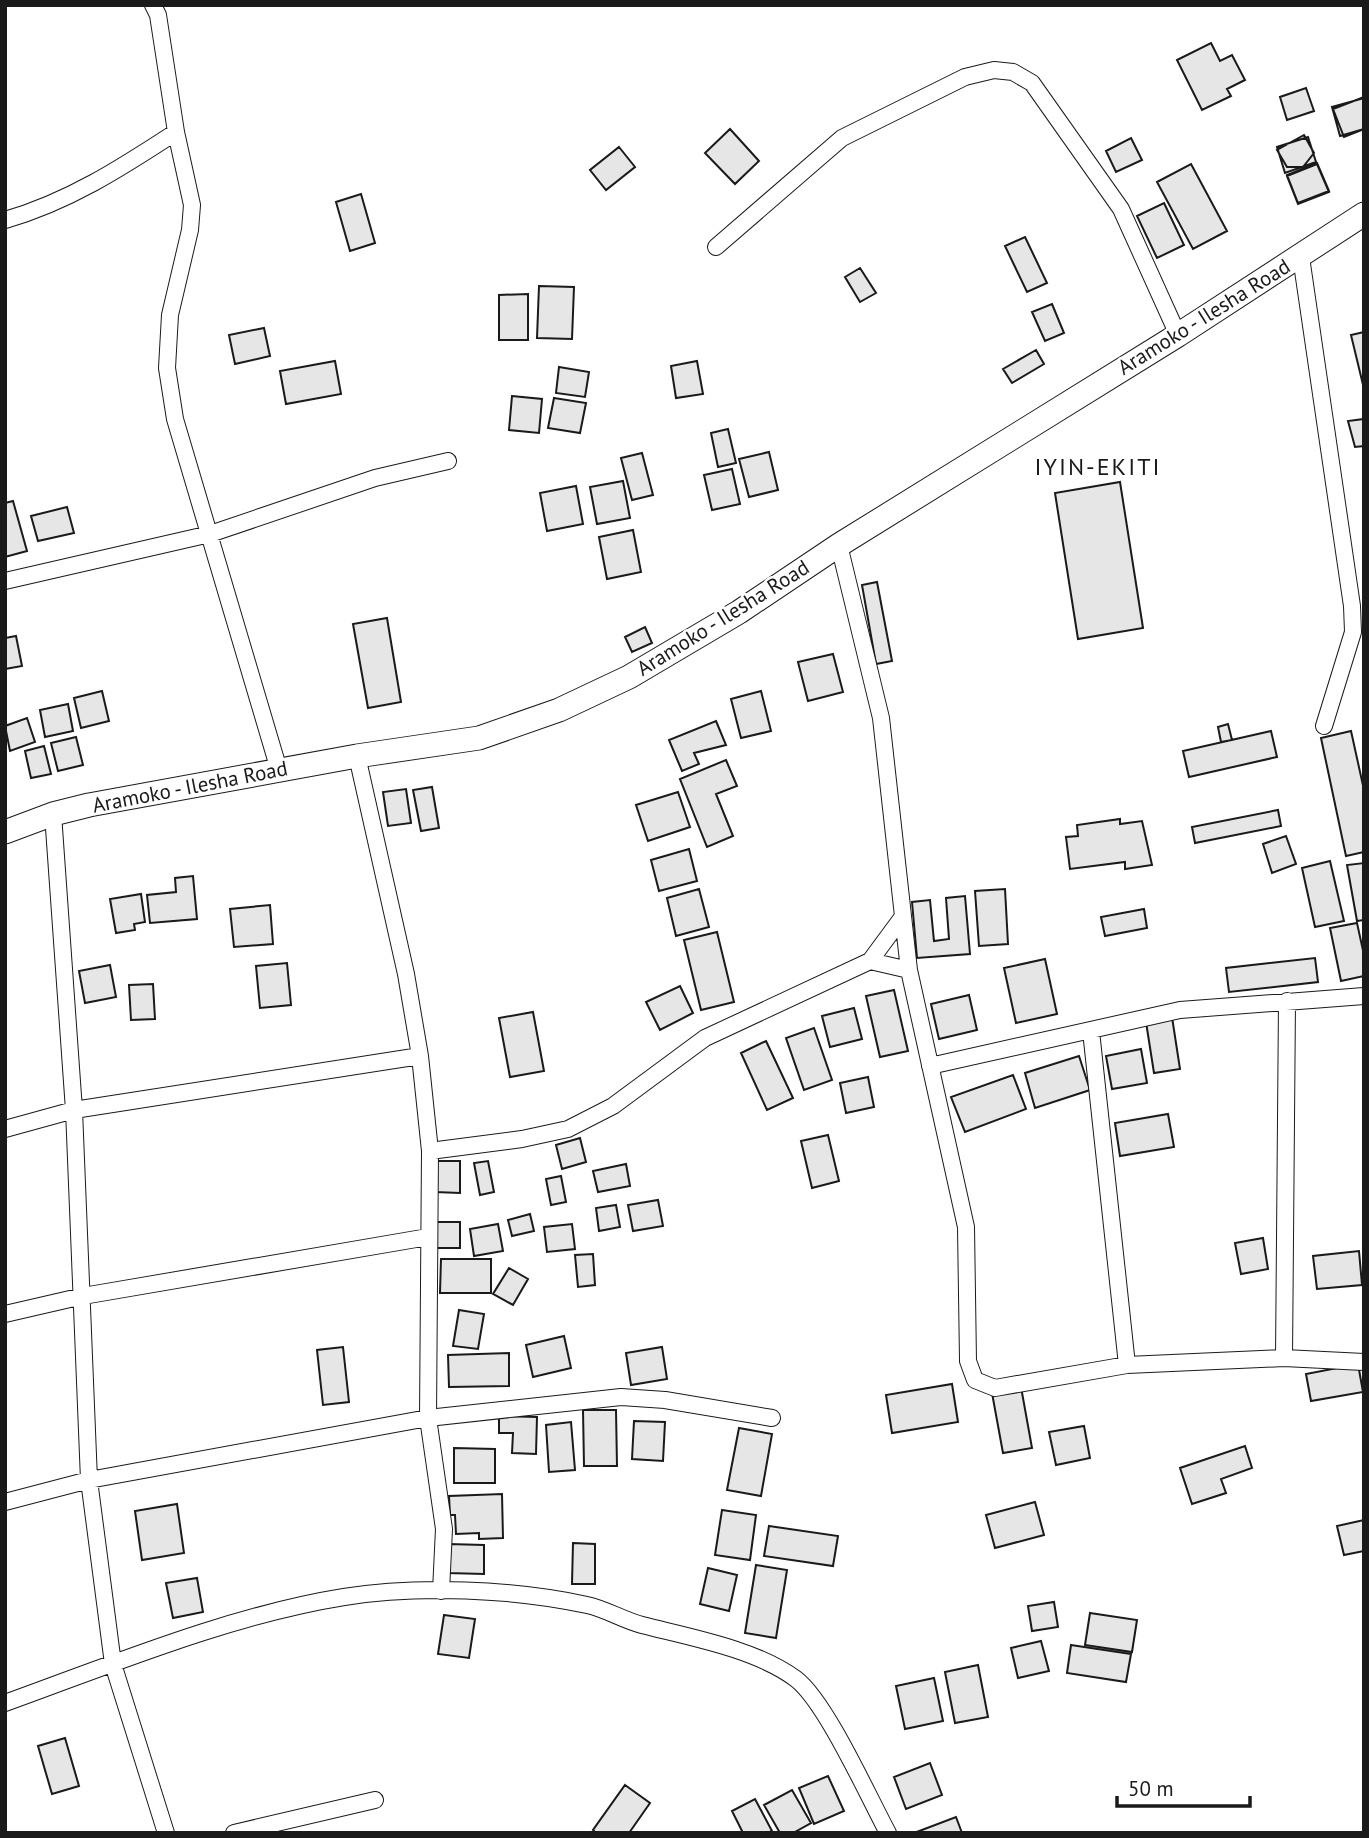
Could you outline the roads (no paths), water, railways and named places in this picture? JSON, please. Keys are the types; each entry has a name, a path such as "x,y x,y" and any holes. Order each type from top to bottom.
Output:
{"main road":[{"name":"Aramoko - Ilesha Road","path":"5,832 53,814 357,756 480,738 531,722 628,677 739,612 839,545 1178,335 1364,214"}],"street":[{"path":"153,5 158,15 176,132 192,205 190,230 170,315 167,368 175,419 279,770"},
{"path":"716,247 842,138 965,77 994,70 1013,72 1032,83 1121,209 1178,335"},
{"path":"5,220 36,211 81,191 176,132"},
{"path":"1301,257 1352,606 1350,644 1324,726"},
{"path":"5,581 210,534 375,478 448,461"},
{"path":"839,545 881,718 889,773 901,919 909,970 966,1227 968,1361 975,1380 995,1388 1127,1365 1284,1359 1364,1362"},
{"path":"357,756 406,974 420,1056 430,1151 428,1418 444,1529 441,1591"},
{"path":"53,814 74,1110 89,1480 113,1664 166,1833"},
{"path":"430,1151 522,1139 568,1129 613,1106 705,1038 870,961 901,919"},
{"path":"870,961 909,970"},
{"path":"930,1066 1180,1010 1364,996"},
{"path":"1284,1359 1287,1001"},
{"path":"1091,1031 1127,1365"},
{"path":"5,1129 74,1110 420,1056"},
{"path":"5,1314 83,1296 428,1237"},
{"path":"5,1502 89,1480 428,1418 621,1397 665,1400 772,1418"},
{"path":"5,1703 265,1614 345,1597 441,1591 554,1599 591,1605 640,1624 762,1660 797,1679 820,1707 888,1833"},
{"path":"234,1833 375,1800"}],"district":[{"name":"IYIN-EKITI","path":"1098,467"}]}
